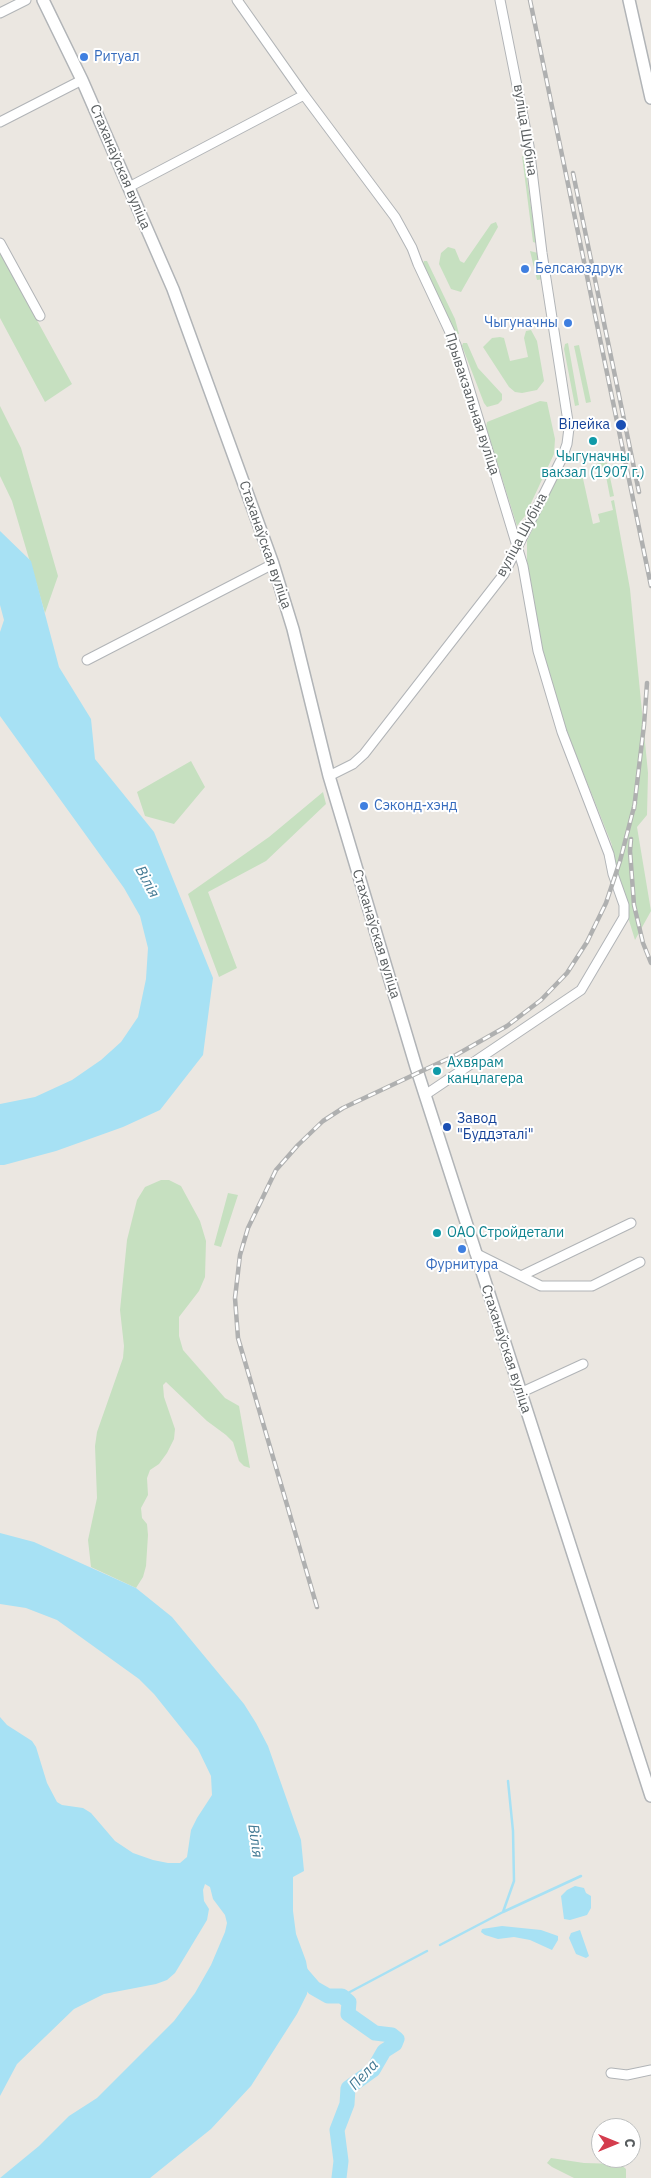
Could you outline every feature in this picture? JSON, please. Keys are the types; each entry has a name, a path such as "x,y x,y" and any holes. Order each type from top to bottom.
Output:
{"street":[{"path":"0,13 26,0"},
{"name":"Стаханаўская вуліца","path":"43,0 82,80 176,297 273,564 293,629 329,776 425,1095 520,1393 647,1771 651,1796"},
{"name":"Прывакзальная вуліца","path":"237,0 304,95 395,217 412,248 456,345 523,566 538,651 562,732 609,854 613,874 624,905 624,917 581,990 425,1095"},
{"name":"вуліца Шубіна","path":"329,776 353,764 364,754 504,574 562,458 567,444 569,428 547,289 524,115 500,0"},
{"path":"628,0 651,98"},
{"path":"0,122 82,80"},
{"path":"129,187 304,95"},
{"path":"0,244 40,316"},
{"path":"87,660 273,564"},
{"path":"520,1276 630,1223"},
{"path":"475,1253 541,1286 592,1286 640,1262"},
{"path":"520,1393 583,1364"},
{"path":"611,2072 627,2075 651,2070"}],"green space":[{"path":"522,156 524,157 536,243 533,242"},
{"path":"496,222 498,227 461,292 451,289 439,264 441,253 448,247 455,249 460,261 464,263 491,224"},
{"path":"530,251 538,253 543,279 537,280"},
{"path":"0,253 72,384 45,402 0,318"},
{"path":"427,261 455,319 459,334 456,334 423,263"},
{"path":"531,330 537,341 544,381 537,390 522,393 515,392 509,387 483,347 492,338 500,337 504,338 510,361 528,357 524,338 526,331"},
{"path":"463,343 467,343 478,368 502,394 502,400 498,404 487,407 484,403 462,346"},
{"path":"568,343 579,405 575,406 564,349 565,344"},
{"path":"579,345 591,402 586,403 574,346"},
{"path":"540,401 547,402 555,439 554,454 525,516 517,526 486,427 487,422"},
{"path":"0,406 21,448 58,576 45,613 12,501 0,476"},
{"path":"607,463 614,496 610,497 605,471 598,472 596,464"},
{"path":"574,470 582,474 593,524 600,522 598,514 613,510 611,501 614,500 630,589 648,773 647,815 637,827 651,911 635,940 613,868 612,845 565,727 541,649 527,561 527,541 555,481 559,475"},
{"path":"191,761 205,787 174,824 145,816 137,792"},
{"path":"323,792 326,804 266,861 208,892 237,968 219,977 188,894 269,837"},
{"path":"161,1180 169,1180 181,1186 200,1221 206,1241 205,1277 199,1291 179,1317 179,1336 183,1350 225,1398 239,1406 250,1468 244,1466 239,1461 233,1442 226,1435 207,1421 166,1382 163,1385 164,1397 175,1429 174,1439 167,1453 159,1464 150,1470 147,1478 148,1495 141,1508 142,1518 147,1524 148,1535 146,1566 143,1577 136,1588 91,1567 88,1540 97,1498 95,1446 97,1432 123,1358 124,1346 120,1310 127,1240 137,1200 145,1187"},
{"path":"228,1193 238,1195 221,1247 214,1245"},
{"path":"551,2158 591,2163 591,2168 625,2168 626,2178 574,2178 547,2163"}],"water":[{"name":"Вілія","path":"0,531 31,561 59,667 91,719 95,759 154,832 213,978 203,1055 160,1110 123,1127 56,1151 4,1165 0,1165 0,1104 35,1097 72,1080 101,1060 121,1042 138,1017 146,979 148,948 140,916 124,888 0,716 0,632 4,620 0,605"},
{"name":"Вілія","path":"0,1533 34,1542 136,1588 172,1617 244,1704 256,1723 268,1746 301,1840 304,1871 293,1877 293,1911 296,1934 306,1961 309,1978 307,1994 297,2014 251,2086 211,2129 150,2178 0,2178 39,2146 69,2116 97,2098 174,2021 195,1993 211,1965 225,1932 227,1923 225,1915 213,1899 210,1887 205,1884 203,1890 204,1901 209,1909 207,1920 175,1973 167,1980 156,1984 104,1994 74,2009 17,2064 0,2096 0,1717 7,1725 32,1741 36,1747 47,1783 57,1802 62,1805 83,1808 91,1813 115,1841 133,1853 153,1860 180,1863 187,1857 191,1830 212,1795 211,1776 198,1749 154,1694 139,1679 57,1620 26,1608 0,1604"},
{"path":"575,1886 584,1888 586,1893 591,1896 591,1908 587,1915 570,1920 564,1919 561,1896"},
{"path":"502,1926 541,1930 558,1936 558,1940 552,1950 530,1940 514,1937 498,1939 481,1932 482,1929"},
{"path":"580,1930 589,1956 586,1958 576,1954 569,1938 571,1933"}],"waterway":[{"path":"503,1912 514,1881 513,1831 508,1781"},
{"path":"440,1945 503,1912 581,1876"},
{"path":"348,1993 427,1951"},
{"name":"Пела","path":"295,1966 314,1988 328,1996 342,1996 349,2002 348,2014 375,2033 392,2035 397,2039 395,2044 384,2051 373,2070 348,2088 347,2104 337,2130 341,2161 339,2178"}],"railway":[{"path":"530,0 651,586"},
{"path":"573,173 639,492"},
{"path":"634,809 647,683"},
{"path":"317,1607 238,1338 235,1298 240,1255 248,1228 276,1170 323,1121 343,1108 456,1055 507,1026 541,1000 567,973 587,942 606,903 620,861 635,803"},
{"path":"631,839 630,851 634,905 643,943 651,963"}],"place":[{"name":"Ритуал","path":"84,57"},
{"name":"Белсаюздрук","path":"525,269"},
{"name":"Чыгуначны","path":"568,323"},
{"name":"Вілейка","path":"621,425"},
{"name":"Чыгуначны вакзал (1907 г.)","path":"593,441"},
{"name":"Сэконд-хэнд","path":"364,806"},
{"name":"Ахвярам канцлагера","path":"437,1071"},
{"name":"Завод \"Буддэталі\"","path":"447,1127"},
{"name":"ОАО Стройдетали","path":"437,1233"},
{"name":"Фурнитура","path":"462,1249"}]}
